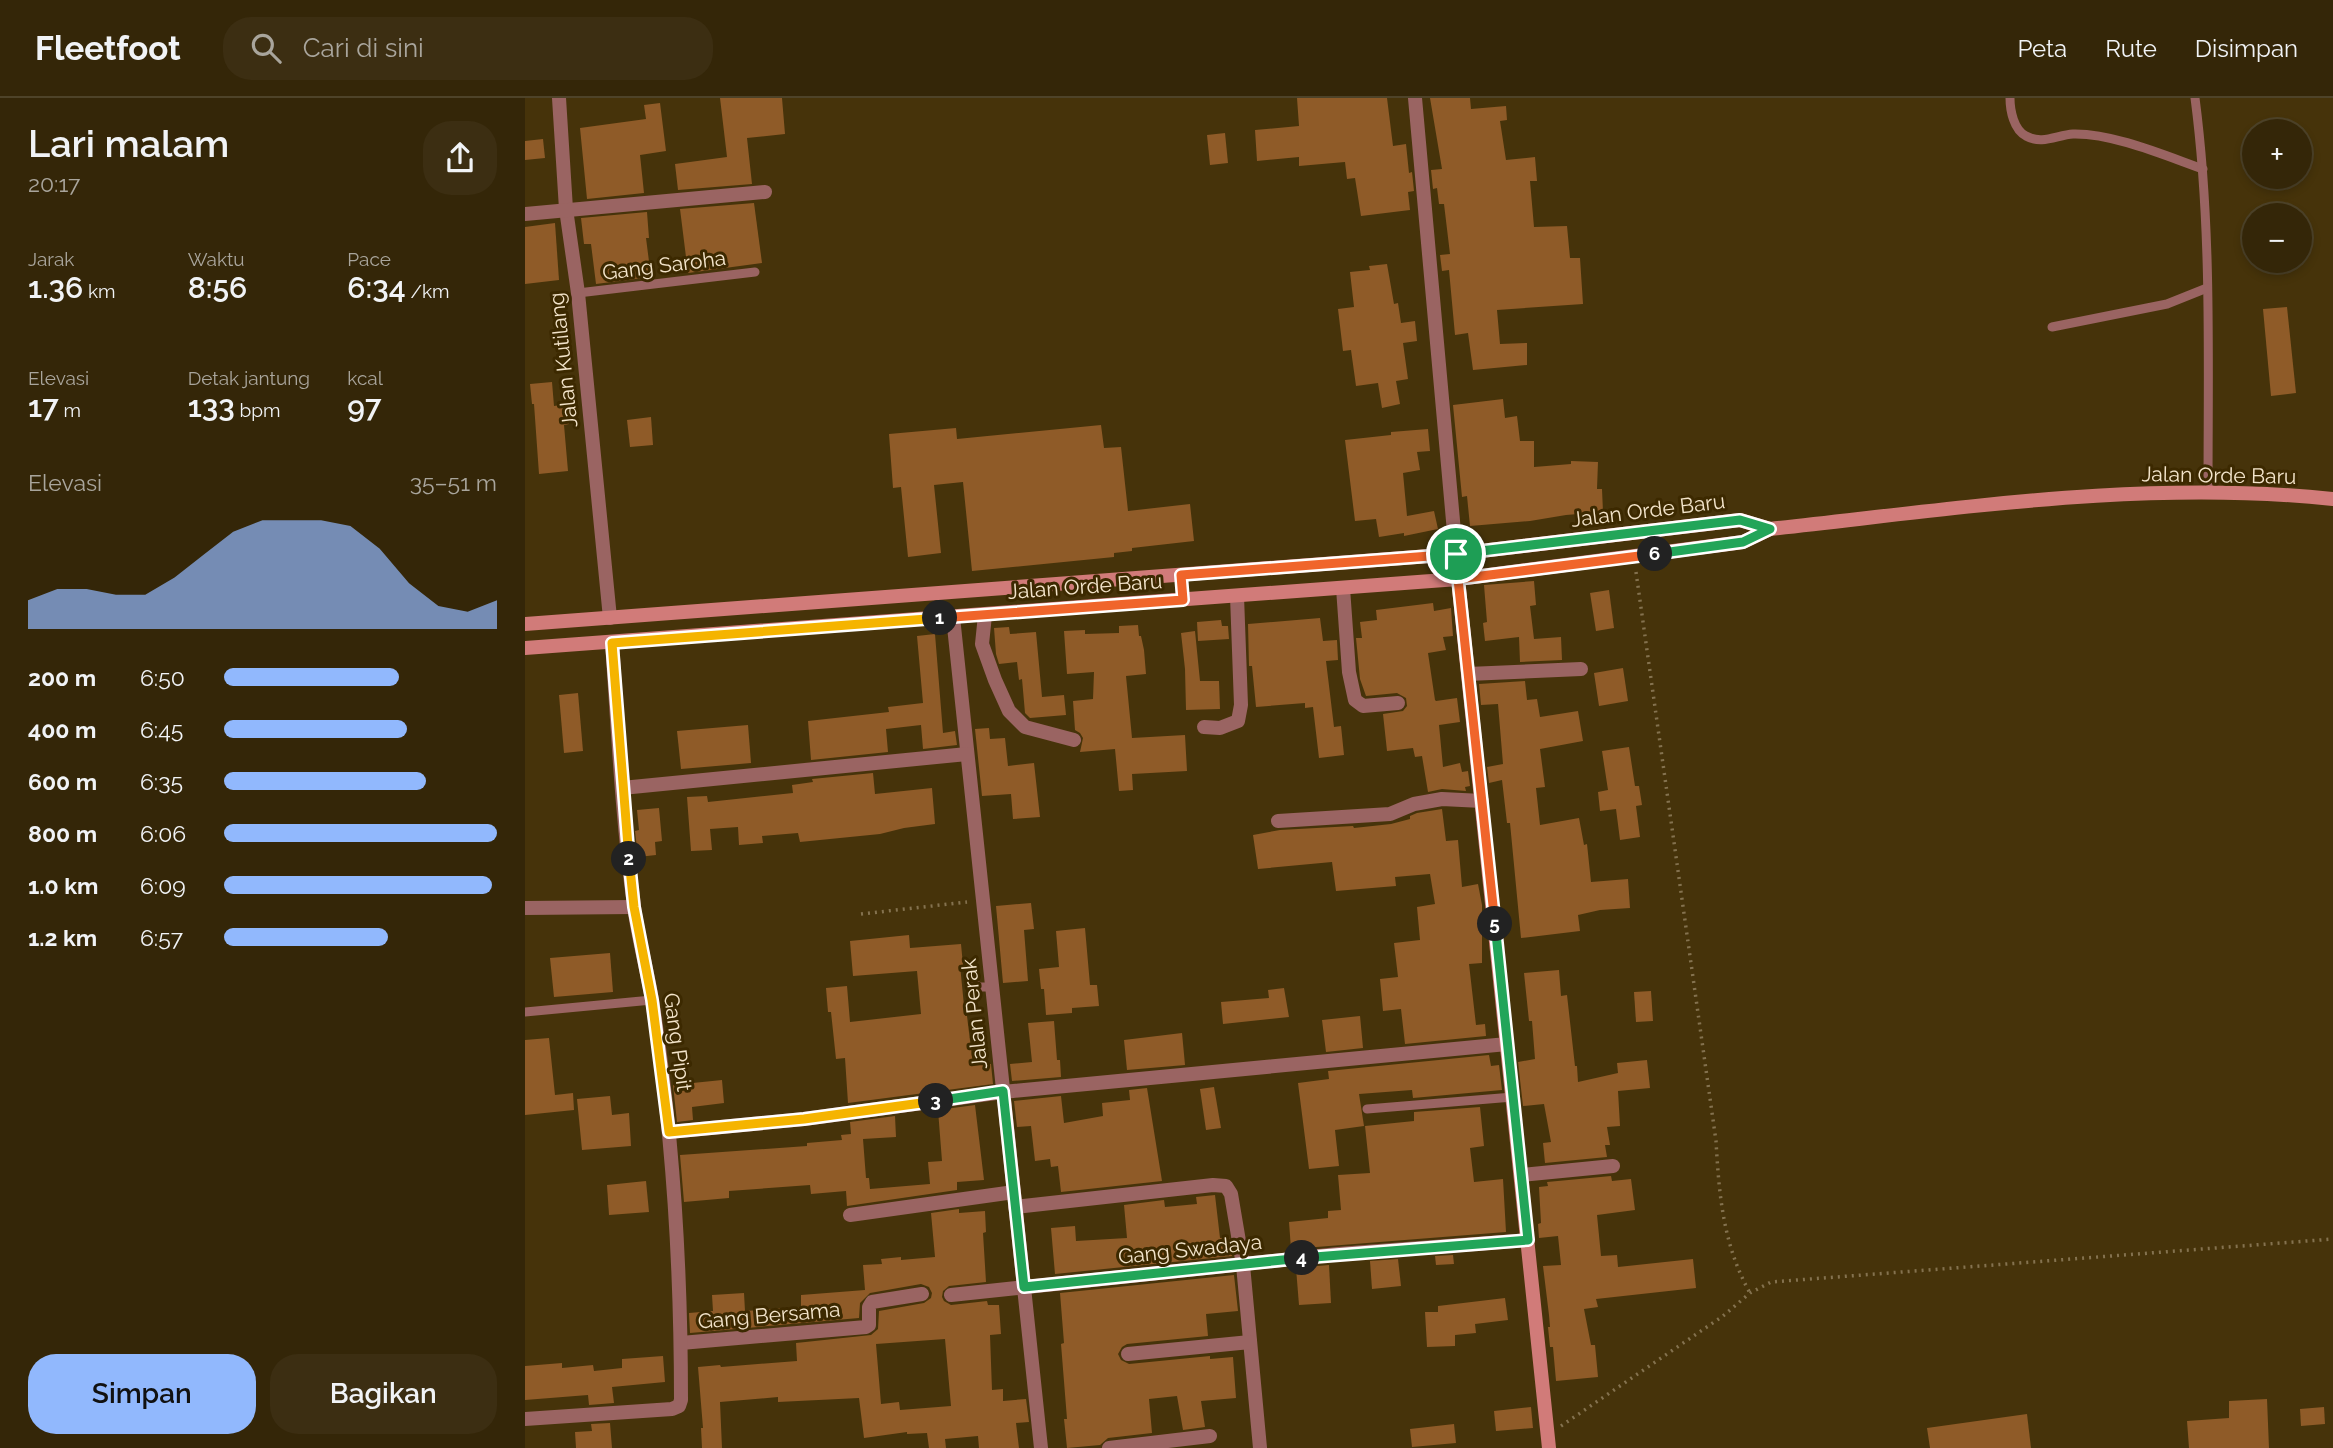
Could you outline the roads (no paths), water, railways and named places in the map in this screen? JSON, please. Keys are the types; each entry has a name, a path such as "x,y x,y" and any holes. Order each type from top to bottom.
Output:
{"main road":[{"name":"Jalan Orde Baru","path":"525,648 1458,579 1743,542 1770,529 2044,498 2208,493 2333,499"},
{"name":"Jalan Orde Baru","path":"525,624 1456,554 1740,520 1770,529"},
{"path":"1181,575 1183,600"},
{"path":"1458,579 1549,1441"}],"street":[{"name":"Jalan Kutilang","path":"559,98 566,209 610,618"},
{"path":"1415,98 1456,554"},
{"path":"525,214 765,192"},
{"path":"1343,588 1349,672 1355,700 1363,706 1398,703"},
{"path":"1204,727 1220,728 1238,721 1241,705 1237,596"},
{"path":"985,615 982,644 1009,711 1025,727 1074,740"},
{"name":"Jalan Perak","path":"953,617 1041,1448"},
{"name":"Gang Pipit","path":"525,1419 672,1409 679,1406 681,1400 681,1343 669,1132 652,1000 634,907 612,643"},
{"path":"1468,674 1581,669"},
{"path":"622,788 967,754"},
{"path":"1278,821 1390,814 1414,804 1441,799 1482,801"},
{"path":"525,908 634,907"},
{"path":"669,1132 804,1119 1003,1091 1507,1044"},
{"path":"1521,1175 1613,1166"},
{"path":"851,1215 1015,1200 1226,1186 1231,1194 1243,1265 1260,1448"},
{"name":"Gang Swadaya","path":"951,1295 1338,1254 1528,1240"},
{"name":"Gang Bersama","path":"681,1343 866,1327 869,1325 869,1307 872,1302 922,1294"},
{"path":"1128,1354 1250,1342"},
{"path":"1109,1448 1210,1436"}],"lane":[{"path":"2010,98 2015,124 2025,136 2044,141 2072,134 2103,136 2203,169"},
{"path":"2195,98 2203,169 2207,288 2208,493"},
{"name":"Gang Saroha","path":"577,293 755,272"},
{"path":"2052,327 2167,304 2207,288"},
{"path":"970,982 978,986 993,987"},
{"path":"525,1012 652,1000"},
{"path":"1367,1109 1513,1097"}]}
